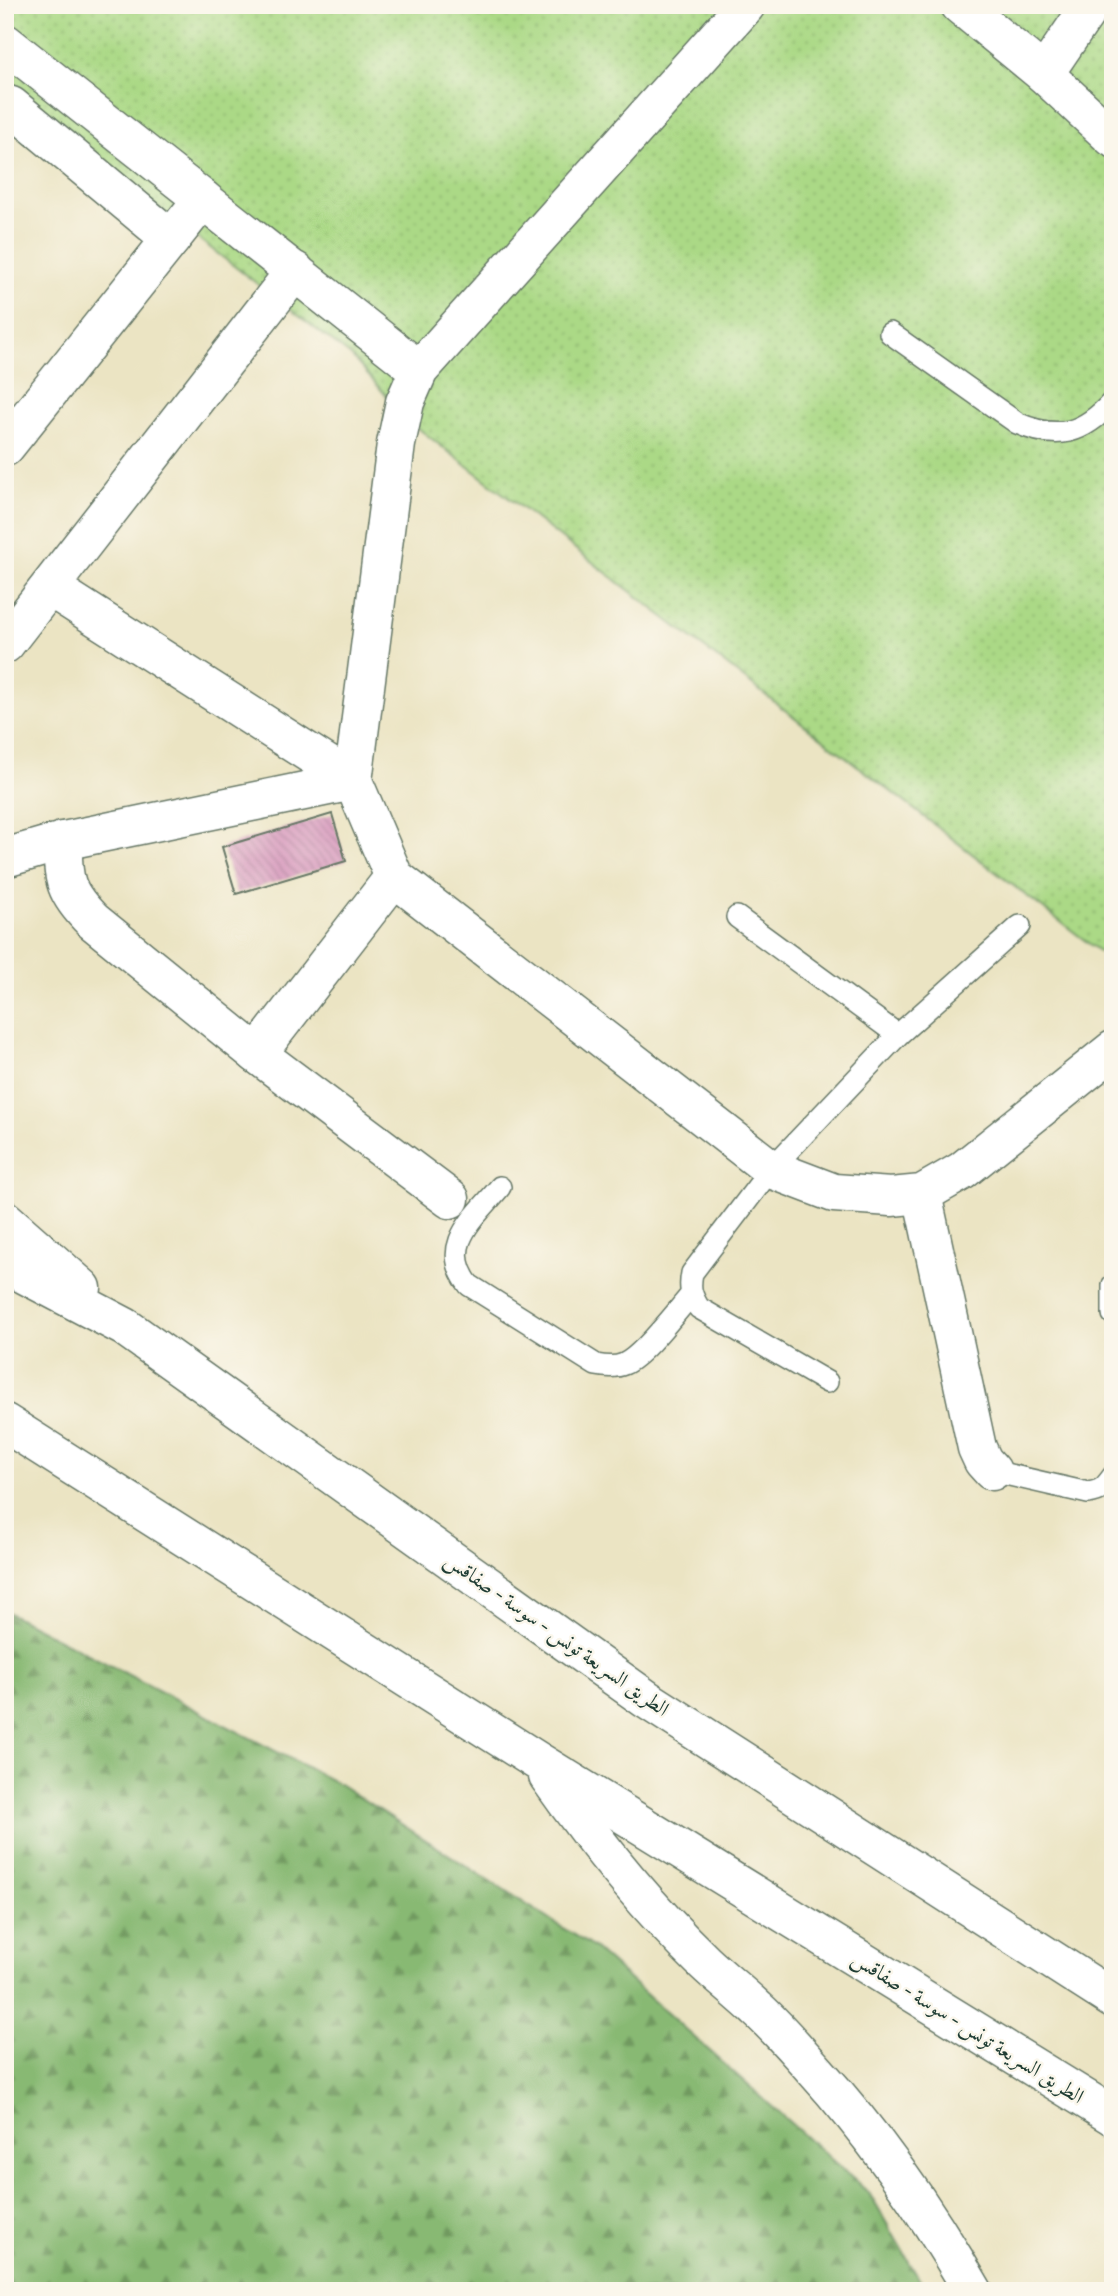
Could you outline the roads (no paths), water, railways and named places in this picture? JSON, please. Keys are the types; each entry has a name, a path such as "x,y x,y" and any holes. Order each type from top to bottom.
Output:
{"main road":[{"path":"746,5 419,370 405,402 396,444 353,782 394,877 771,1169 834,1194 891,1197 922,1194 962,1171 1113,1050"},
{"path":"960,5 1044,74 1113,138"},
{"path":"1044,74 1091,5"},
{"path":"5,43 419,370"},
{"path":"5,104 11,106 171,239"},
{"path":"5,447 203,199"},
{"path":"5,644 296,271"},
{"path":"51,588 353,782"},
{"path":"5,858 63,841 353,782"},
{"path":"63,841 62,870 68,890 93,921 257,1054 450,1199"},
{"path":"257,1054 394,877"},
{"path":"922,1194 977,1448 992,1471"},
{"path":"5,1220 125,1327"},
{"name":"الطريق السريعة تونس - سوسة - صفاقس","path":"5,1264 125,1327 646,1699 1113,1998"},
{"name":"الطريق السريعة تونس - سوسة - صفاقس","path":"5,1423 539,1762 1113,2116"},
{"path":"539,1762 583,1824 656,1912 768,2020 864,2128 914,2196 973,2291"}],"lane":[{"path":"890,333 1017,423 1037,432 1058,434 1079,429 1097,419 1113,401"},
{"path":"737,917 898,1035"},
{"path":"827,1382 699,1308 691,1295 689,1284 692,1273 771,1169 898,1035 1020,926"},
{"path":"500,1187 457,1243 456,1258 460,1272 469,1284 590,1361 611,1367 625,1364 637,1356 691,1295"},
{"path":"1113,1285 1113,1314"},
{"path":"992,1471 1088,1493 1098,1492 1106,1487 1113,1476"}]}
